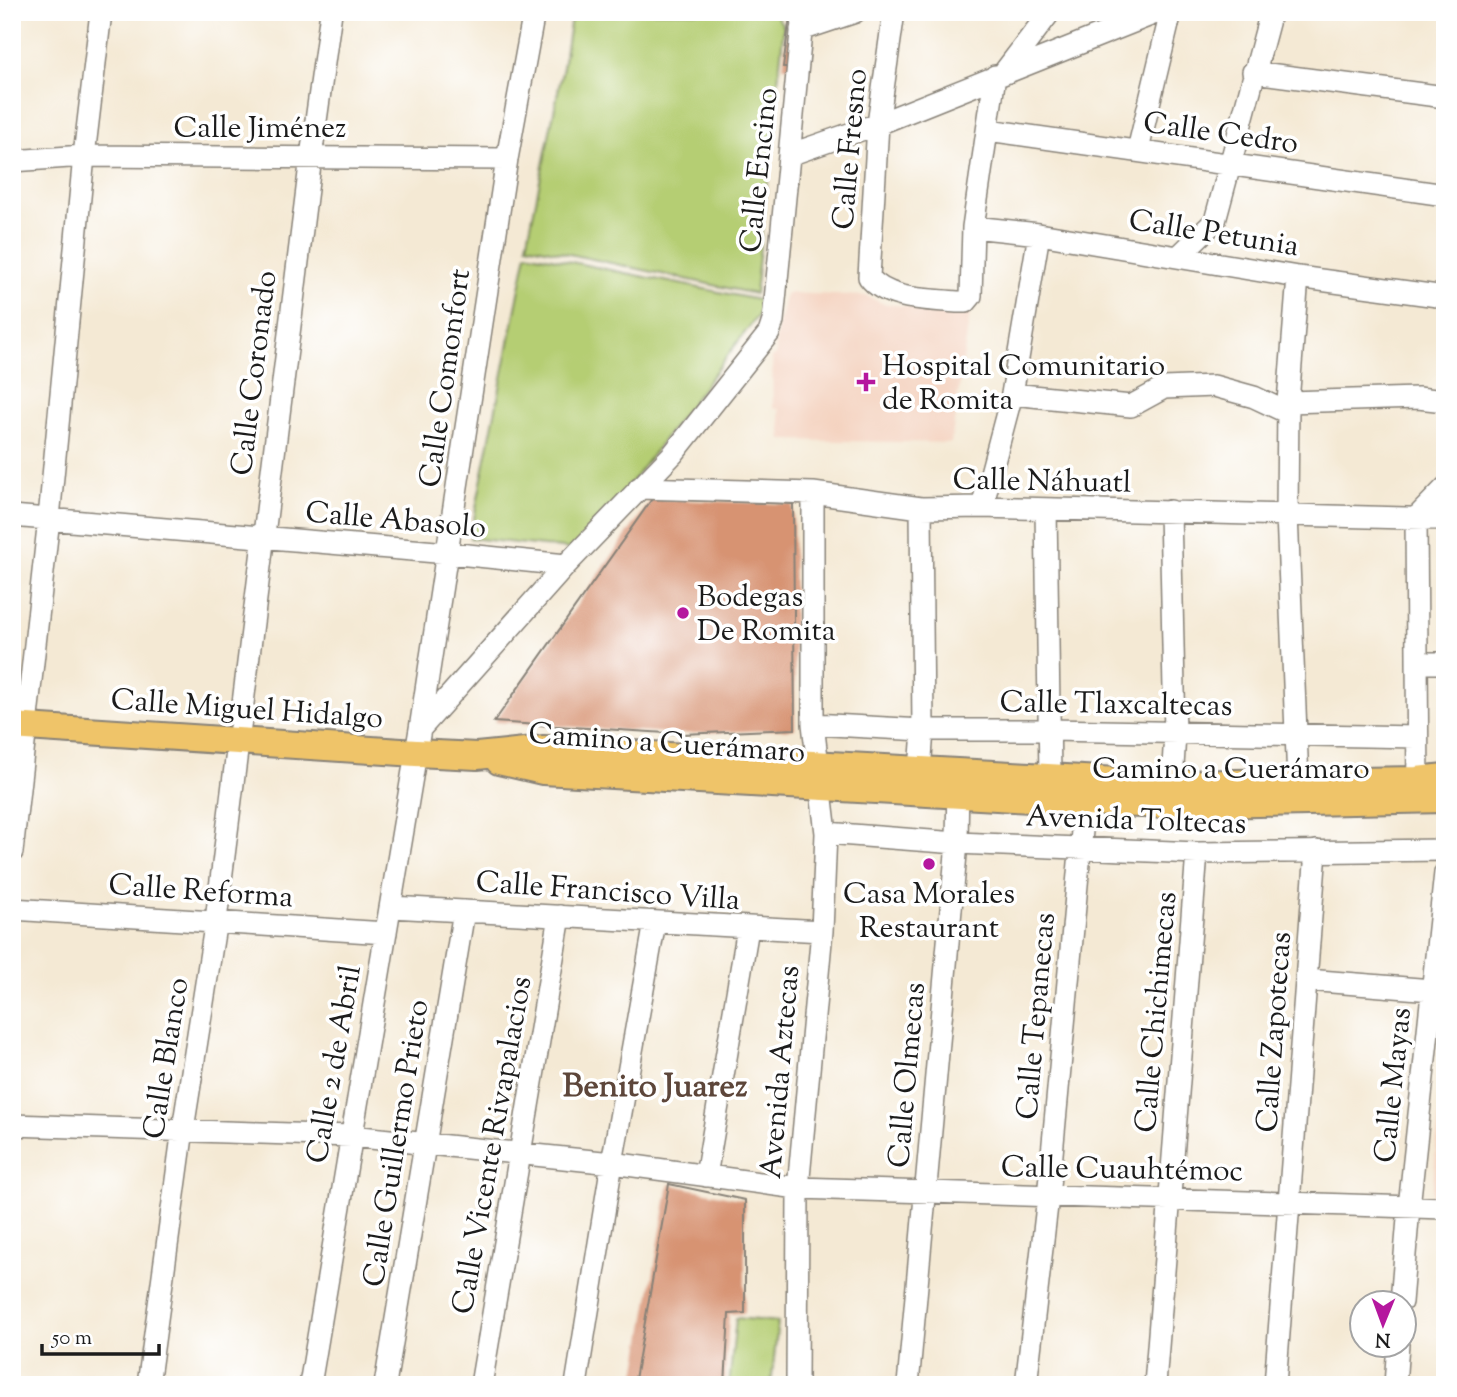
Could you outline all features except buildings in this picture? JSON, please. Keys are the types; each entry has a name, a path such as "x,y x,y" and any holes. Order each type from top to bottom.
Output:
{"main road":[{"name":"Calle Miguel Hidalgo","path":"19,727 238,741 418,741 477,756"},
{"name":"Camino a Cuerámaro","path":"477,756 543,771 819,776 1171,794 1418,790 1445,777"},
{"name":"Camino a Cuerámaro","path":"819,776 920,771 958,783 1050,776 1085,790"},
{"name":"Camino a Cuerámaro","path":"1171,794 1298,781 1418,790 1445,799"}],"street":[{"path":"12,852 19,727 49,518 84,156 102,12"},
{"name":"Calle Coronado","path":"238,741 331,12"},
{"name":"Calle Comonfort","path":"418,741 507,159 534,12"},
{"path":"802,21 855,12"},
{"name":"Calle Fresno","path":"894,12 878,124 869,277 877,288 892,293 966,302 971,296 973,227"},
{"path":"973,227 1000,73 1050,12"},
{"path":"789,155 878,124 1158,12"},
{"path":"1138,150 1171,12"},
{"path":"1179,256 1214,221 1270,12"},
{"name":"Calle Encino","path":"673,454 769,333 773,320 802,21"},
{"path":"1253,72 1445,97"},
{"name":"Calle Cedro","path":"988,130 1445,195"},
{"name":"Calle Jiménez","path":"12,161 84,156 507,159"},
{"name":"Calle Petunia","path":"973,227 1039,234 1445,297"},
{"path":"982,507 1012,394 1039,234"},
{"path":"1298,276 1288,408 1287,514 1298,781"},
{"path":"1012,394 1131,406 1164,388 1214,386 1288,408 1418,398 1445,401"},
{"path":"418,741 566,565 673,454 685,489"},
{"name":"Calle Náhuatl","path":"639,488 813,493 921,508 982,507 1445,519"},
{"path":"1418,790 1416,518 1445,488"},
{"name":"Avenida Aztecas","path":"797,1385 798,1188 822,931 826,833 813,724 813,493"},
{"path":"920,771 923,730 921,508"},
{"path":"1046,509 1050,776"},
{"path":"1170,511 1175,734 1171,794"},
{"name":"Calle Abasolo","path":"12,516 566,565"},
{"path":"1417,663 1445,663"},
{"name":"Calle Tlaxcaltecas","path":"813,724 923,730 1417,737"},
{"name":"Calle Blanco","path":"148,1385 216,920 238,741"},
{"name":"Calle 2 de Abril","path":"310,1385 418,741"},
{"name":"Calle Olmecas","path":"908,1385 957,843 958,783"},
{"name":"Calle Tepanecas","path":"1026,1385 1048,1197 1085,790"},
{"name":"Avenida Toltecas","path":"826,833 957,843 1198,853 1445,850"},
{"name":"Calle Zapotecas","path":"1275,1385 1316,851"},
{"name":"Calle Chichimecas","path":"1155,1385 1198,853"},
{"name":"Calle Mayas","path":"1402,1288 1445,873"},
{"name":"Calle Francisco Villa","path":"391,907 822,931"},
{"name":"Calle Reforma","path":"12,909 386,933"},
{"name":"Calle Guillermo Prieto","path":"385,1385 464,911"},
{"name":"Calle Vicente Rivapalacios","path":"481,1385 561,916"},
{"path":"576,1385 655,922"},
{"path":"706,1175 748,928"},
{"path":"1307,981 1432,990"},
{"name":"Calle Cuauhtémoc","path":"12,1125 351,1136 520,1152 798,1188 1445,1208"},
{"path":"1395,1385 1397,1358"}],"shaded area":[{"name":"Hospital Comunitario de Romita","path":"786,293 866,296 884,304 970,313 951,443 782,440 779,409 773,408 772,357 776,356 776,338"},
{"path":"1445,1044 1445,1196 1432,1196"}],"green space":[{"path":"572,12 773,12 784,26 755,294 527,245"},
{"path":"527,253 768,302 580,550 470,538"},
{"path":"736,1318 778,1322 771,1385 729,1385"}],"place":[{"name":"Hospital Comunitario de Romita","path":"866,382"},
{"name":"Bodegas De Romita","path":"683,613"},
{"name":"Casa Morales Restaurant","path":"929,864"}],"district":[{"name":"Benito Juarez","path":"655,1084"}]}
